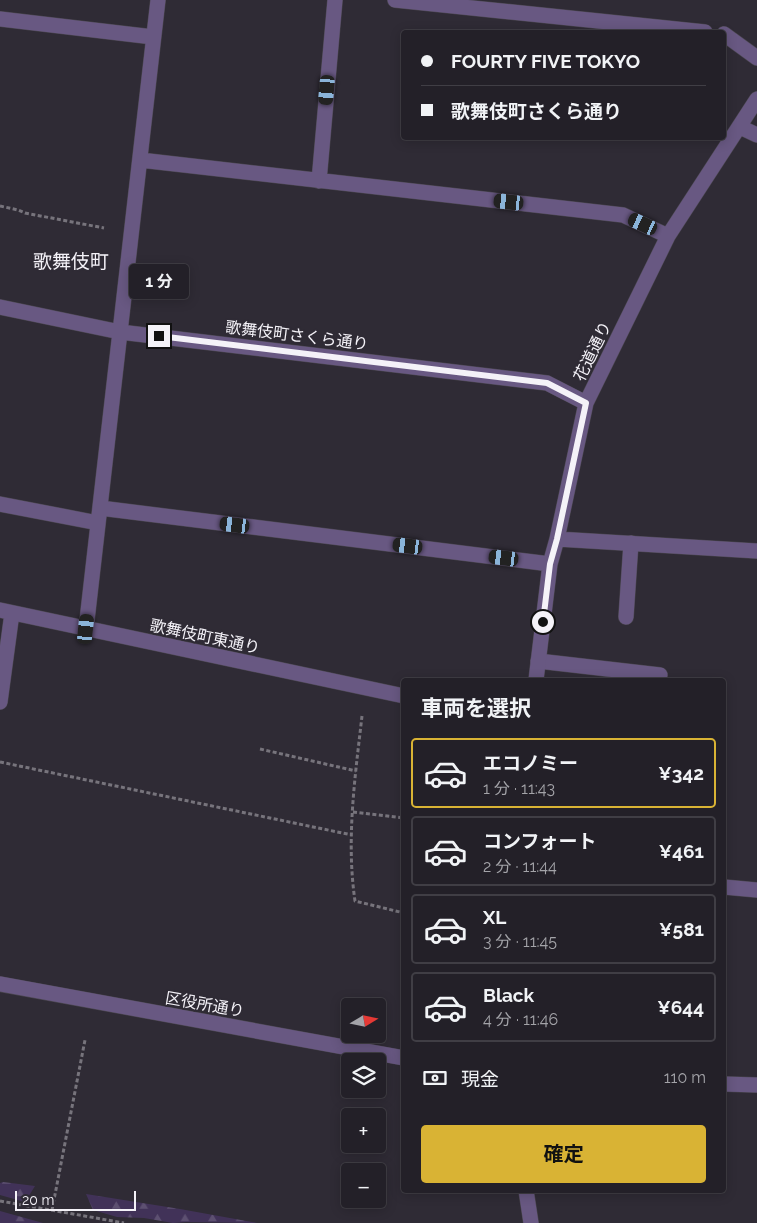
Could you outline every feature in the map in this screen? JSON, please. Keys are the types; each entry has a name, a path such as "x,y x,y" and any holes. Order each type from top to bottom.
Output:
{"street":[{"path":"86,629 158,0"},
{"path":"319,181 335,0"},
{"path":"395,0 686,30"},
{"path":"0,19 153,37"},
{"path":"726,35 757,58"},
{"name":"花道通り","path":"536,678 550,564 586,403 668,236 757,99"},
{"path":"740,127 757,136"},
{"path":"140,160 623,215 668,236"},
{"name":"歌舞伎町さくら通り","path":"0,306 120,332 547,383 586,403"},
{"path":"0,504 550,564"},
{"path":"557,539 757,550"},
{"path":"626,617 631,543"},
{"path":"0,702 6,612"},
{"name":"歌舞伎町東通り","path":"6,612 401,695"},
{"path":"538,661 660,675"},
{"path":"726,887 757,890"},
{"name":"区役所通り","path":"0,984 401,1057"},
{"path":"726,1084 757,1085"},
{"path":"526,1193 531,1223"}],"path":[{"path":"0,206 25,213 132,231"},
{"path":"365,688 356,771 352,835 352,875 356,901 401,912"},
{"path":"260,749 356,771"},
{"path":"0,762 352,835"},
{"path":"353,812 401,818"},
{"path":"52,1210 85,1040"},
{"path":"0,1201 124,1223"}],"green space":[{"path":"0,1183 35,1186 25,1202 0,1195"},
{"path":"86,1194 257,1223 173,1223 144,1218 117,1217 93,1210"},
{"path":"0,1211 43,1223 0,1223"}],"district":[{"name":"歌舞伎町","path":"71,261"}],"route":[{"path":"159,336 547,383 586,403 550,564 543,622"}]}
